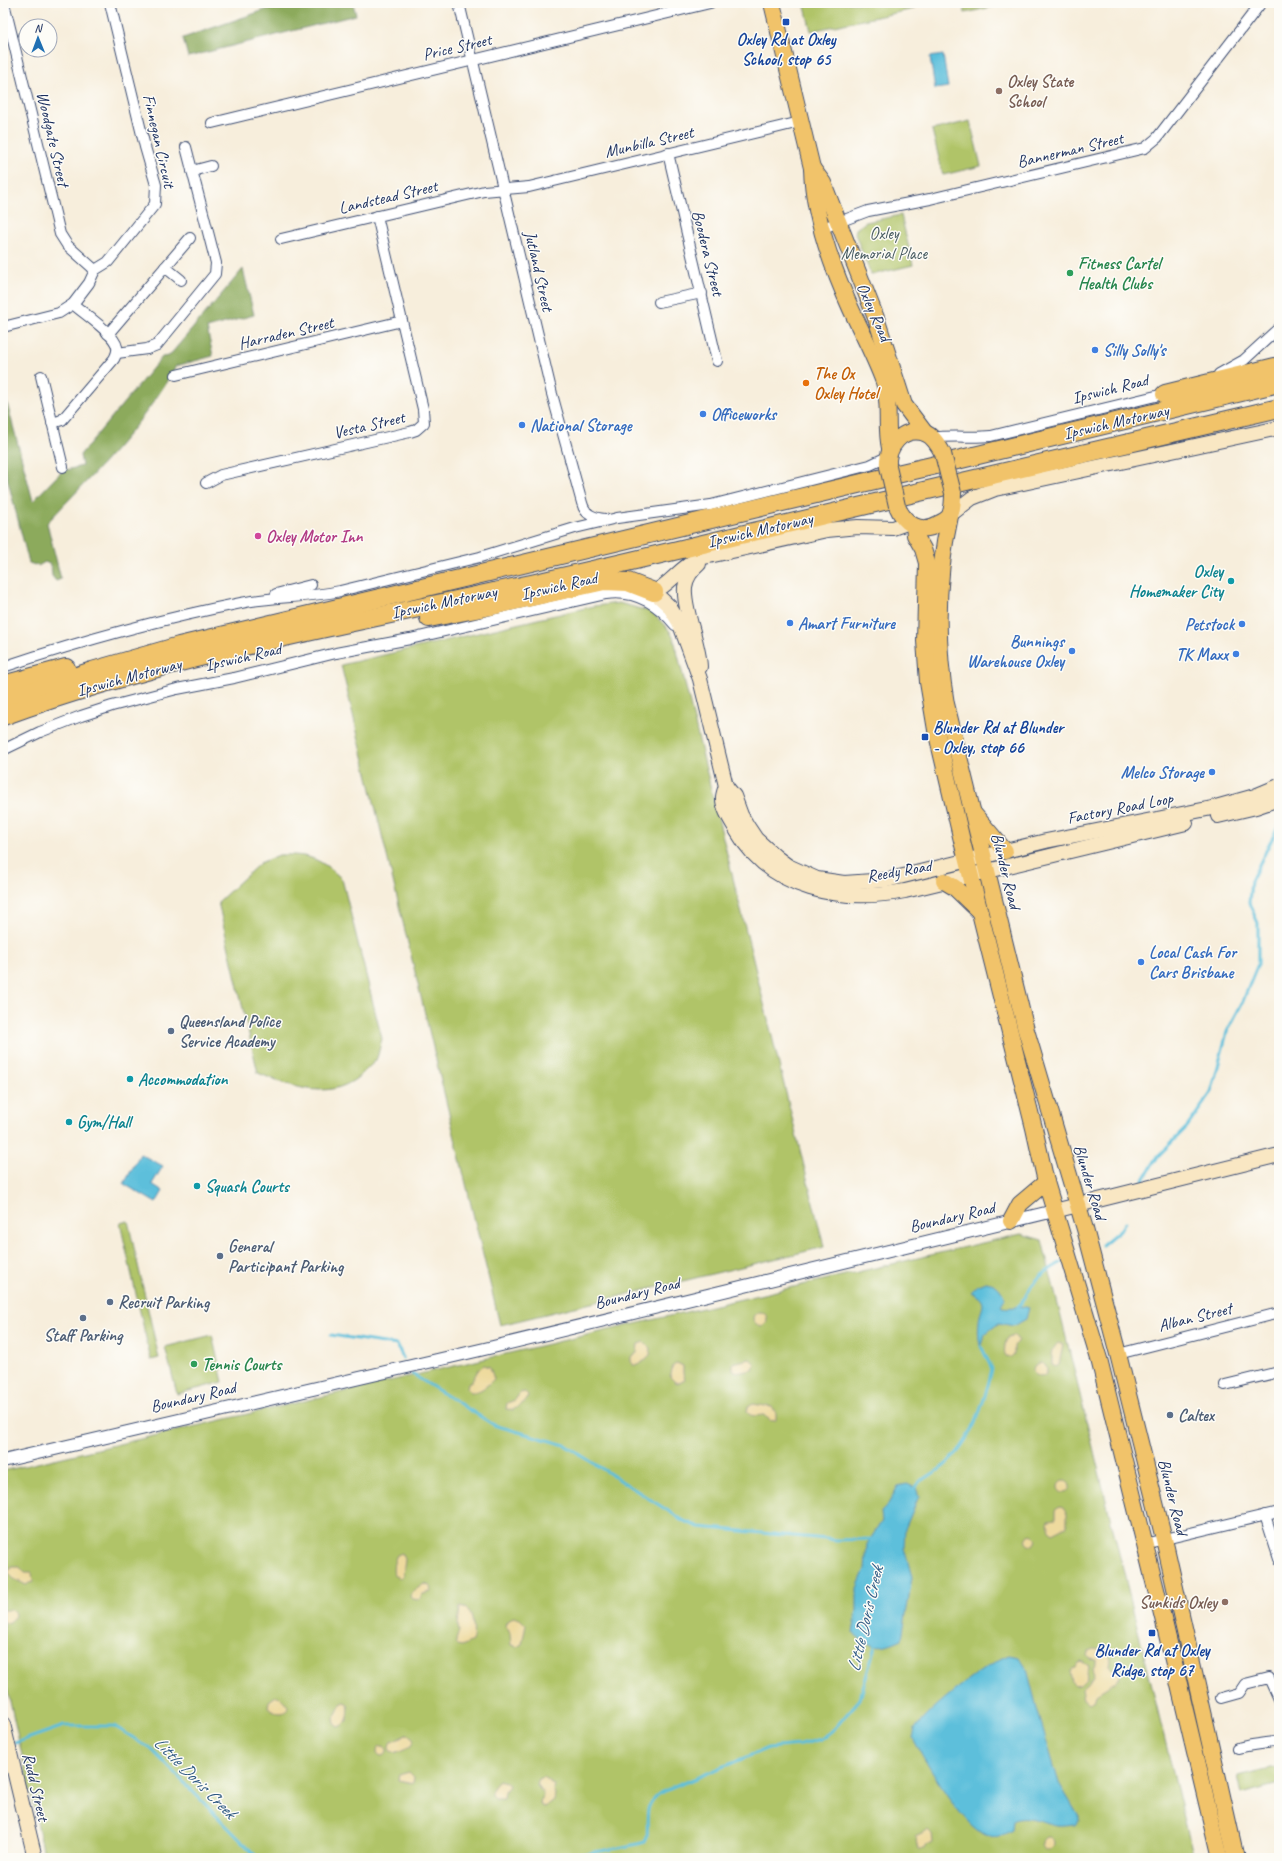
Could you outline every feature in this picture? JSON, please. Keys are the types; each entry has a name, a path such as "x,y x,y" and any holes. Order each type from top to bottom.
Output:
{"highway":[{"path":"1165,394 1279,366"},
{"name":"Ipswich Motorway","path":"3,701 115,664 180,646 524,563 889,465 944,460 1279,383"},
{"name":"Ipswich Motorway","path":"3,716 100,684 243,647 365,618 542,582 896,501 1279,408"},
{"path":"524,563 534,552 590,534 711,505"},
{"path":"243,647 269,649 491,606 599,582 628,582 649,595"},
{"path":"3,685 85,663 115,664"}],"main road":[{"name":"Oxley Road","path":"772,3 812,168 813,188 876,318 904,405 944,460"},
{"name":"Oxley Road","path":"830,225 842,288 885,385 888,405 889,465 896,501"},
{"path":"649,595 666,585 692,561 702,557 719,555 827,530 858,527 893,528 910,524 928,528 934,527 972,498 995,489 1279,428"},
{"path":"889,465 895,442 906,434 928,436"},
{"path":"944,460 951,488"},
{"name":"Blunder Road","path":"951,488 950,516 944,542 938,591 939,658 948,712 1026,1030 1077,1205 1118,1354 1164,1539 1236,1858"},
{"name":"Blunder Road","path":"896,501 923,549 927,563 925,641 932,707 969,868 1034,1128 1046,1182 1099,1359 1220,1858"},
{"path":"700,679 698,646 686,599 685,587 689,576 695,567 719,555"},
{"name":"Reedy Road","path":"649,595 666,603 676,614 700,679 726,786 734,796 744,821 766,849 788,866 817,879 844,883 869,882 969,868"},
{"name":"Reedy Road","path":"726,786 722,798 727,812 739,835 749,849 769,867 801,886 832,894 868,896 888,894 944,881 969,868"},
{"name":"Factory Road Loop","path":"985,864 1005,851 1212,808 1255,796 1279,786"},
{"name":"Factory Road Loop","path":"969,868 1256,807 1279,799"},
{"path":"972,812 1005,851"},
{"path":"944,881 954,887 981,913"},
{"name":"Boundary Road","path":"1054,1211 1279,1155"},
{"path":"1011,1221 1020,1204 1046,1182"},
{"name":"Rudd Street","path":"3,1724 35,1858"}],"street":[{"name":"Woodgate Street","path":"4,3 60,234 67,245 95,270"},
{"name":"Finnegan Circuit","path":"3,327 59,313 73,304 89,283 95,270 108,262 155,204 156,185 110,3"},
{"name":"Jutland Street","path":"459,3 552,394 578,490 586,513 602,518 617,518"},
{"name":"Price Street","path":"212,123 710,3"},
{"name":"Bannerman Street","path":"830,225 868,211 945,195 1145,148 1157,138 1261,3"},
{"name":"Munbilla Street","path":"504,189 529,187 800,122"},
{"path":"117,353 147,349 157,345 215,274 216,263 186,147"},
{"name":"Boodera Street","path":"668,154 718,361"},
{"path":"192,171 211,166"},
{"name":"Landstead Street","path":"281,239 484,191 504,189"},
{"name":"Vesta Street","path":"206,483 221,475 410,432 421,427 425,418 377,216"},
{"path":"108,334 190,238"},
{"path":"165,267 181,280"},
{"path":"659,302 702,293"},
{"path":"52,423 62,420 114,359 117,353 117,346 108,334 73,304"},
{"name":"Harraden Street","path":"176,375 402,321"},
{"name":"Ipswich Road","path":"928,436 990,436 1165,394 1236,366 1279,328"},
{"path":"41,376 63,466"},
{"path":"233,604 334,592 480,557 575,528 617,518 711,505 870,465 889,465"},
{"path":"3,667 102,635 311,585"},
{"name":"Ipswich Road","path":"3,750 40,732 81,716 177,688 234,678 336,653 410,639 606,594 649,595"},
{"name":"Boundary Road","path":"3,1461 493,1347 1054,1211"},
{"name":"Alban Street","path":"1118,1354 1279,1313"},
{"path":"1225,1385 1279,1372"},
{"path":"1144,1544 1279,1512"},
{"path":"1265,1516 1279,1559"},
{"path":"1221,1698 1239,1693 1245,1684 1269,1678 1279,1700"},
{"path":"1238,1748 1255,1743 1262,1745 1279,1741"}],"green space":[{"path":"285,3 353,3 356,15 188,57 183,38"},
{"path":"804,3 912,3 914,9 811,31"},
{"path":"963,3 1010,3 965,13"},
{"path":"970,121 981,166 943,175 932,130"},
{"name":"Oxley Memorial Place","path":"901,215 913,265 871,275 855,234 856,229 866,222"},
{"path":"243,269 254,315 207,328 213,356 176,366 163,388 133,429 99,468 47,523 61,579 56,581 52,576 51,565 45,562 38,566 29,563 3,462 3,388 33,501 62,471 82,466 80,455 162,357 169,356"},
{"path":"619,603 652,612 669,630 674,639 824,1247 500,1325 341,665 594,606"},
{"path":"279,855 299,855 314,859 327,866 342,879 382,1039 376,1060 353,1081 340,1087 327,1090 313,1090 286,1084 258,1073 218,902 260,863"},
{"path":"128,1221 159,1358 151,1360 120,1223"},
{"path":"1021,1234 1042,1240 1194,1858 45,1858 3,1670 3,1471"},
{"name":"Tennis Courts","path":"212,1335 223,1382 177,1394 165,1347"},
{"path":"1279,1766 1279,1784 1241,1794 1237,1776"}],"sand":[{"path":"757,1312 763,1312 767,1316 767,1322 763,1326 757,1326 753,1322 753,1316"},
{"path":"1014,1335 1018,1340 1014,1346 1014,1355 1011,1358 1006,1357 1006,1341 1008,1337"},
{"path":"644,1342 651,1348 650,1355 639,1365 633,1365 631,1357 637,1353 638,1344"},
{"path":"1058,1343 1063,1344 1059,1365 1056,1367 1052,1365 1052,1356 1053,1350"},
{"path":"750,1359 755,1364 753,1370 737,1373 733,1371 733,1363"},
{"path":"677,1363 683,1366 685,1379 680,1383 675,1382 670,1377 673,1366"},
{"path":"1040,1363 1045,1365 1047,1370 1045,1375 1040,1377 1035,1375 1033,1370 1035,1365"},
{"path":"484,1365 490,1367 494,1379 481,1390 471,1392 467,1389 468,1384 473,1380 479,1369"},
{"path":"525,1392 528,1395 526,1401 513,1410 506,1409 507,1403 515,1400 520,1393"},
{"path":"753,1404 772,1407 776,1413 776,1420 770,1421 765,1415 753,1416 749,1414 747,1412 748,1407"},
{"path":"1064,1481 1068,1483 1070,1487 1068,1491 1064,1493 1060,1491 1058,1487 1060,1483"},
{"path":"1060,1507 1063,1508 1067,1514 1067,1526 1053,1533 1049,1530 1047,1523 1048,1520 1055,1519 1055,1510"},
{"path":"1029,1535 1033,1535 1035,1536 1035,1544 1029,1545 1026,1542 1026,1538"},
{"path":"402,1553 405,1559 403,1576 400,1578 394,1575 393,1567 397,1555"},
{"path":"11,1567 20,1567 25,1573 32,1573 33,1581 26,1585 14,1579 8,1573"},
{"path":"424,1584 430,1586 431,1592 423,1594 419,1600 413,1599 411,1597 412,1592"},
{"path":"460,1607 467,1609 470,1612 473,1630 472,1641 462,1646 457,1645 456,1640 459,1631 458,1626"},
{"path":"3,1610 11,1610 15,1614 11,1621 3,1623"},
{"path":"513,1617 520,1619 526,1625 522,1644 517,1647 511,1645 510,1633 505,1625 507,1621"},
{"path":"1093,1649 1108,1651 1111,1659 1110,1666 1118,1672 1119,1677 1115,1682 1096,1694 1094,1701 1089,1703 1084,1699 1082,1688 1088,1683 1094,1674 1092,1669 1096,1664 1096,1660 1089,1659 1087,1655 1089,1651"},
{"path":"1081,1661 1089,1666 1086,1673 1087,1678 1080,1685 1075,1686 1072,1683 1070,1671"},
{"path":"276,1696 280,1697 288,1706 285,1712 278,1713 268,1707 269,1701"},
{"path":"344,1702 348,1704 349,1711 346,1721 339,1727 335,1724 334,1718 341,1704"},
{"path":"408,1734 414,1739 411,1746 395,1753 391,1752 389,1748 390,1743"},
{"path":"380,1746 384,1746 386,1747 386,1755 380,1756 377,1753 377,1749"},
{"path":"409,1772 414,1777 413,1783 398,1780 399,1775"},
{"path":"543,1777 554,1785 553,1789 555,1794 554,1800 545,1807 541,1806 540,1802 543,1793 536,1784 538,1779"},
{"path":"498,1780 506,1782 509,1786 505,1791 504,1799 495,1799 492,1796 492,1790"},
{"path":"928,1830 932,1834 933,1842 927,1845 925,1849 918,1849 915,1836"},
{"path":"1047,1837 1051,1839 1053,1843 1051,1847 1047,1849 1043,1847 1041,1843 1043,1839"}],"water":[{"path":"943,55 948,87 935,89 930,57"},
{"path":"140,1154 163,1166 152,1184 163,1191 156,1203 124,1184"},
{"path":"985,1282 995,1285 1001,1291 1005,1298 1001,1305 1002,1307 1022,1306 1029,1308 1026,1319 1014,1326 999,1323 985,1334 981,1349 978,1328 983,1302 971,1292 978,1285"},
{"path":"907,1484 916,1488 919,1496 905,1529 904,1548 912,1577 902,1639 888,1645 871,1645 853,1633 857,1610 857,1588 865,1569 867,1544 882,1521 881,1512 887,1506 898,1486"},
{"path":"1009,1655 1019,1657 1027,1669 1059,1783 1079,1817 1079,1821 1076,1825 1059,1826 1035,1820 1018,1819 1013,1821 1012,1830 1000,1836 986,1835 977,1830 966,1820 956,1807 935,1777 913,1738 915,1729 944,1699 973,1676 999,1659"}],"waterway":[{"name":"Little Doris Creek","path":"1143,1181 1158,1156 1187,1127 1211,1093 1227,1032 1243,1001 1258,964 1258,923 1249,903 1251,881 1279,825"},
{"name":"Little Doris Creek","path":"1102,1245 1120,1230 1125,1223"},
{"name":"Little Doris Creek","path":"1018,1306 1022,1303 1030,1288 1040,1276 1062,1262"},
{"path":"331,1335 397,1345 403,1358"},
{"name":"Little Doris Creek","path":"913,1490 920,1482 940,1469 954,1457 976,1422 992,1369 981,1346"},
{"path":"412,1374 494,1425 565,1445 684,1521 699,1527 837,1540 873,1539"},
{"name":"Little Doris Creek","path":"568,1858 645,1842 647,1838 649,1808 654,1798 660,1793 768,1748 800,1745 821,1739 834,1729 860,1699 876,1642"},
{"name":"Little Doris Creek","path":"15,1743 64,1726 114,1726 150,1748 258,1858"}],"place":[{"name":"Oxley Rd at Oxley School, stop 65","path":"786,22"},
{"name":"Oxley State School","path":"999,91"},
{"name":"Fitness Cartel Health Clubs","path":"1070,273"},
{"name":"Silly Solly's","path":"1095,350"},
{"name":"The Ox Oxley Hotel","path":"806,383"},
{"name":"Officeworks","path":"703,414"},
{"name":"National Storage","path":"522,425"},
{"name":"Oxley Motor Inn","path":"258,536"},
{"name":"Oxley Homemaker City","path":"1231,581"},
{"name":"Amart Furniture","path":"790,623"},
{"name":"Petstock","path":"1242,624"},
{"name":"Bunnings Warehouse Oxley","path":"1072,651"},
{"name":"TK Maxx","path":"1236,654"},
{"name":"Blunder Rd at Blunder - Oxley, stop 66","path":"925,737"},
{"name":"Melco Storage","path":"1212,772"},
{"name":"Local Cash For Cars Brisbane","path":"1141,962"},
{"name":"Queensland Police Service Academy","path":"171,1031"},
{"name":"Accommodation","path":"130,1079"},
{"name":"Gym/Hall","path":"69,1122"},
{"name":"Squash Courts","path":"197,1186"},
{"name":"General Participant Parking","path":"220,1256"},
{"name":"Recruit Parking","path":"110,1302"},
{"name":"Staff Parking","path":"83,1318"},
{"name":"Tennis Courts","path":"194,1364"},
{"name":"Caltex","path":"1170,1415"},
{"name":"Sunkids Oxley","path":"1225,1602"},
{"name":"Blunder Rd at Oxley Ridge, stop 67","path":"1152,1633"}]}
